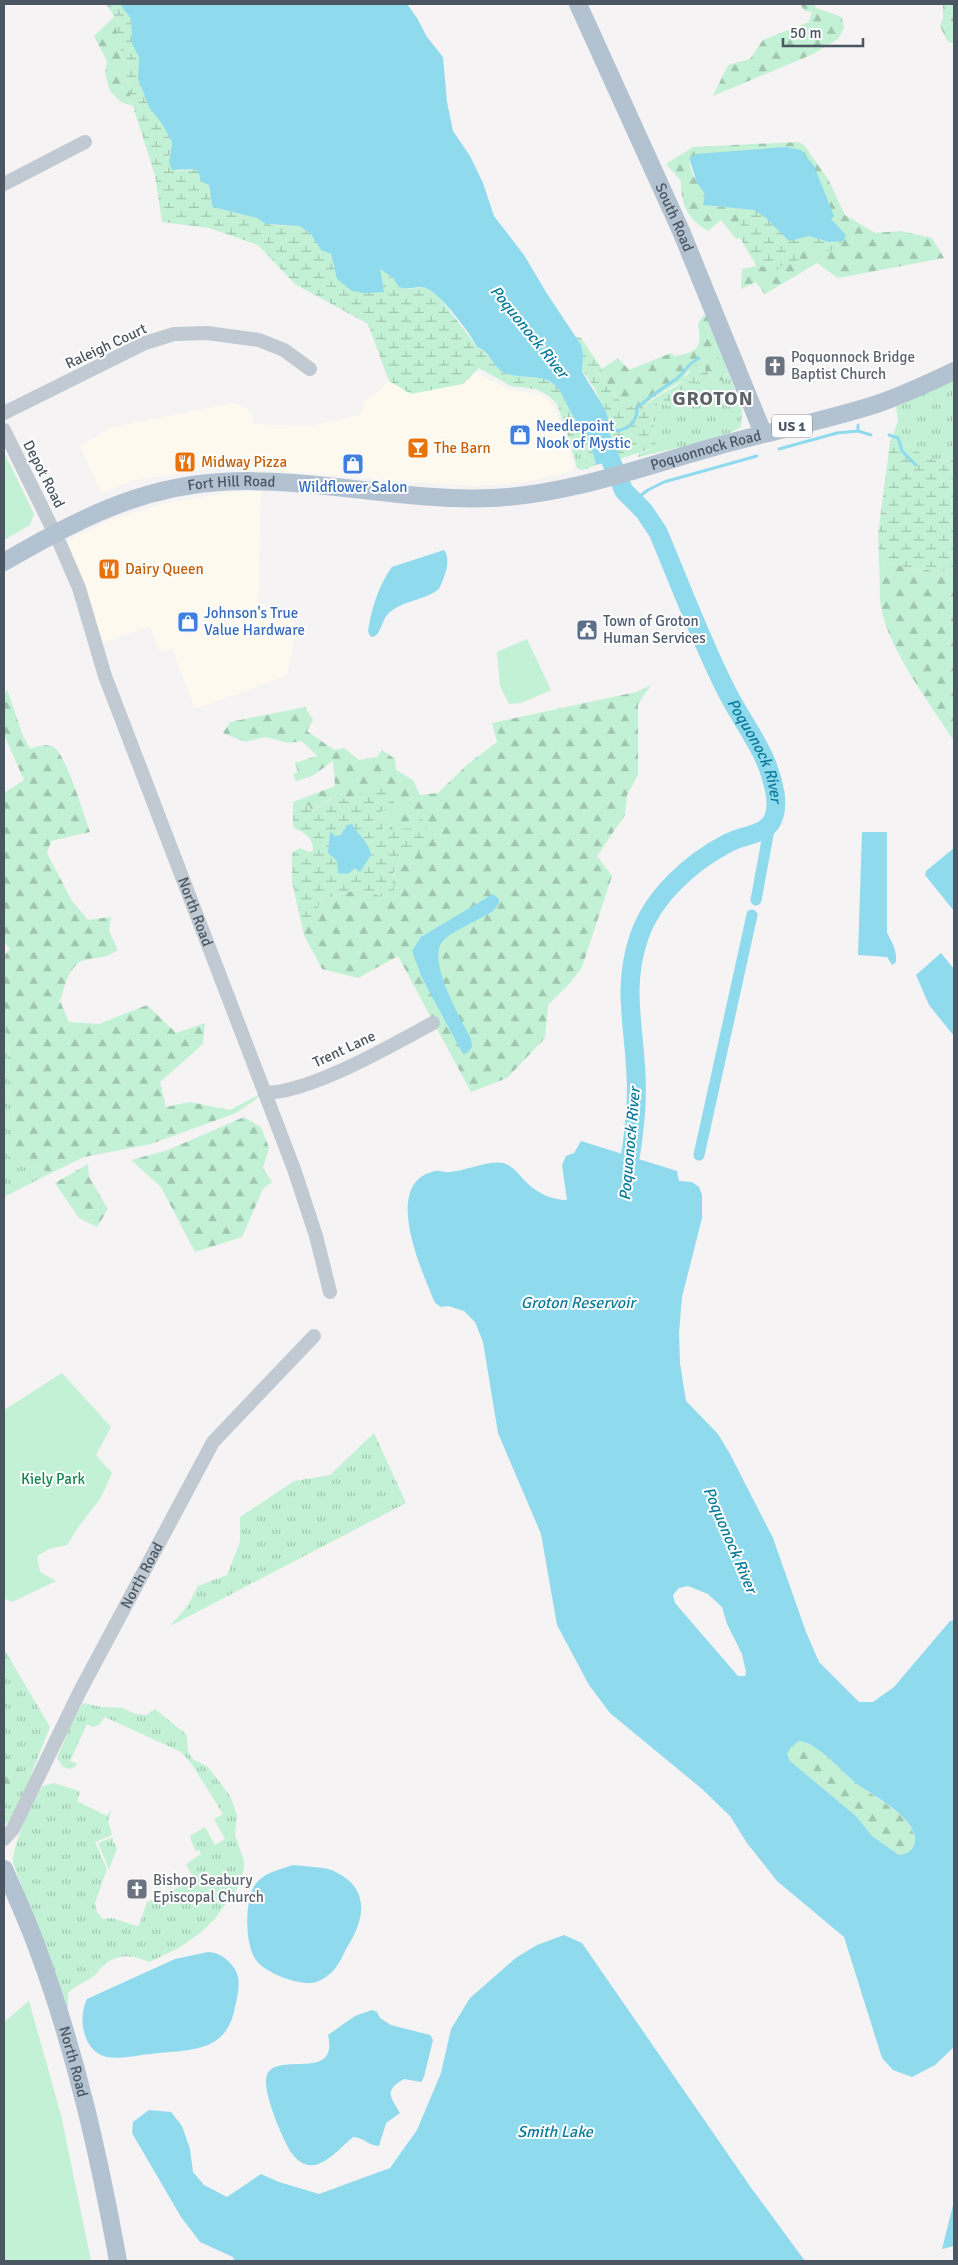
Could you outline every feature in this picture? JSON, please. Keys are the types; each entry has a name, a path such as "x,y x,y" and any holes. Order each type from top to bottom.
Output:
{"main road":[{"name":"South Road","path":"578,4 681,231 763,433"},
{"name":"Poquonnock Road","path":"594,480 763,433 877,404 954,371"},
{"name":"Fort Hill Road","path":"4,562 54,532 96,512 168,489 210,483 274,482 428,496 475,498 532,494 594,480"},
{"name":"North Road","path":"4,1868 39,1951 77,2070 93,2134 118,2261"}],"street":[{"path":"4,184 85,142"},
{"name":"Raleigh Court","path":"4,413 145,343 174,334 207,333 259,340 284,350 310,369"},
{"name":"Depot Road","path":"4,430 54,532"},
{"name":"North Road","path":"54,532 80,590 105,676 304,1198 330,1292"},
{"name":"Trent Lane","path":"265,1093 284,1091 304,1085 374,1054 433,1023"},
{"name":"North Road","path":"4,1839 13,1829 80,1691 214,1442 314,1336"}],"shaded area":[{"path":"475,372 509,389 541,395 551,403 558,416 574,466 573,471 520,483 473,486 311,473 215,468 131,481 101,493 80,446 112,427 235,403 252,411 254,424 309,426 360,415 365,402 389,381 411,393 469,379"},
{"path":"261,491 258,602 303,628 294,641 287,676 195,709 172,648 160,653 150,626 102,643 67,543 74,537 112,519 170,502 233,492"}],"green space":[{"path":"106,4 120,4 131,19 132,38 139,57 138,79 149,107 162,124 172,142 169,157 177,171 195,169 209,185 211,203 217,208 257,218 271,225 300,226 311,234 324,251 331,254 336,275 354,291 384,292 379,268 407,289 425,287 436,293 477,347 485,352 497,368 514,376 542,378 556,386 586,439 596,465 590,467 586,465 582,442 569,439 557,404 549,396 536,389 511,386 479,368 463,384 411,394 389,381 368,324 295,284 258,245 209,228 162,222 155,175 132,103 113,14"},
{"path":"800,4 814,4 816,8 842,17 844,28 838,39 813,54 713,96 728,65 750,59 763,40 809,22 812,12 805,11"},
{"path":"943,4 954,4 954,43 948,42 940,26 943,18"},
{"path":"114,17 133,106 121,102 110,91 105,73 107,61 94,36"},
{"path":"798,142 804,145 828,179 845,215 875,233 901,231 932,238 944,258 838,278 817,263 765,294 756,282 741,289 742,269 757,266 740,238 736,239 721,220 708,231 690,216 682,198 681,181 666,164 693,147","holes":["697,154 754,210 703,205 705,194 692,172 689,158"]},
{"path":"735,208 754,210 766,218 789,240 809,236 829,242 843,241 833,250 824,252 806,241 802,245 798,262 787,261 775,272 767,267 757,266 740,238 742,228"},
{"path":"707,314 742,410 741,427 722,437 639,457 638,454 655,447 651,410 660,403 673,407 681,391 688,384 706,382 712,379 724,381 728,374 719,369"},
{"path":"707,314 720,352 717,361 719,369 728,373 724,381 712,379 702,365 687,372 683,380 651,399 643,409 634,408 621,401 597,372 618,358 629,370 671,353 675,356 689,353 699,343 698,324 703,316"},
{"path":"575,336 581,338 602,369 597,372 611,392 621,401 634,408 643,409 653,400 678,385 695,365 702,365 712,379 706,382 688,384 681,391 673,407 660,403 651,409 655,447 620,459 612,453 608,444 606,431 608,419 595,389 582,370 582,353"},
{"path":"954,380 954,458 941,461 936,460 908,446 890,442 898,421 896,407"},
{"path":"569,439 582,442 586,465 590,468 582,470 577,468"},
{"path":"890,442 908,446 936,460 941,461 954,458 954,572 913,569 879,561 878,535"},
{"path":"4,452 34,514 30,525 4,540"},
{"path":"879,561 913,569 954,572 954,741 911,676 892,641 881,607"},
{"path":"527,639 551,690 521,703 509,704 500,686 497,652"},
{"path":"651,685 638,704 638,775 627,795 625,815 597,856 612,876 582,967 571,982 548,1005 545,1038 507,1078 471,1092 398,956 358,978 322,969 304,935 301,922 314,917 321,900 359,889 386,898 399,860 400,850 405,847 412,828 383,831 381,810 397,809 365,793 342,800 332,798 311,811 309,805 293,810 293,802 335,786 333,761 312,776 296,781 293,774 298,772 295,763 317,756 302,741 288,743 265,737 245,742 223,733 230,722 305,707 313,720 307,731 334,750 344,748 359,760 377,757 382,750 395,759 396,770 413,780 420,795 438,793 469,763 497,742 492,723 636,692"},
{"path":"7,689 23,736 30,749 47,745 53,747 58,752 69,772 90,832 51,841 47,853 72,901 88,920 111,917 109,931 118,950 106,956 82,961 72,970 60,1001 69,1022 99,1024 147,1005 176,1033 205,1023 203,1044 160,1082 166,1107 190,1102 230,1110 260,1094 255,1100 236,1113 151,1144 84,1157 51,1173 10,1159 4,1137 15,1127 8,1078 10,1040 4,1024 4,956 10,949 4,942 4,793 24,780 4,735 4,695"},
{"path":"375,784 391,796 397,810 381,811 383,830 412,828 420,819 427,822 426,845 421,853 405,847 400,850 399,860 393,875 394,893 386,898 359,889 321,900 314,917 301,922 292,881 292,853 300,848 309,852 313,851 313,846 308,836 293,827 293,810 309,805 312,811 333,798 350,798"},
{"path":"4,1024 10,1040 8,1078 15,1127 10,1159 51,1173 4,1197"},
{"path":"244,1117 261,1127 269,1148 263,1168 272,1182 263,1189 242,1237 195,1252 161,1187 131,1160 168,1150"},
{"path":"88,1164 89,1177 108,1209 97,1227 79,1218 55,1183"},
{"name":"Kiely Park","path":"62,1373 111,1427 96,1455 112,1473 100,1499 67,1545 49,1549 37,1556 40,1572 56,1581 12,1602 4,1598 4,1410"},
{"path":"374,1433 406,1503 170,1626 187,1607 198,1586 227,1575 240,1542 240,1517 294,1481 330,1475"},
{"path":"4,1649 50,1727 14,1817 8,1824 4,1823 4,1792 11,1786 15,1757 4,1757"},
{"path":"83,1703 101,1707 122,1708 136,1714 146,1715 155,1709 187,1735 188,1752 193,1759 208,1767 230,1796 237,1815 235,1834 244,1862 244,1868 239,1886 214,1920 200,1933 179,1948 149,1962 137,1957 125,1956 107,1962 94,1976 68,1993 68,2009 13,1863 16,1845 24,1823 43,1786 54,1783 79,1791 77,1801 107,1816 112,1809 108,1821 112,1835 95,1842 107,1869 95,1903 97,1912 103,1919 112,1918 139,1925 147,1902 194,1880 186,1864 201,1854 199,1850 195,1851 190,1836 205,1827 215,1845 225,1839 214,1819 223,1814 191,1763 181,1752 105,1717 99,1725 93,1727 87,1724 70,1761 77,1763 75,1767 69,1769 63,1767 57,1758 74,1718"},
{"path":"799,1741 814,1746 857,1784 884,1802 903,1818 914,1836 914,1845 911,1849 899,1855 872,1836 856,1816 790,1761 786,1754"},
{"path":"4,1757 15,1757 20,1771 11,1786 4,1792"},
{"path":"113,1837 117,1848 109,1869 98,1843"},
{"path":"29,2001 61,2115 91,2261 4,2261 4,2022"}],"water":[{"path":"120,4 407,4 427,37 443,57 447,102 453,131 470,156 483,183 494,216 524,255 581,345 583,355 582,371 606,412 608,419 608,441 613,453 620,459 596,465 586,439 556,386 542,378 514,376 501,371 485,352 477,347 454,314 432,291 423,287 399,287 393,278 380,269 384,292 363,293 352,291 337,279 331,254 321,250 311,234 300,226 266,224 257,218 212,206 209,185 200,181 200,176 195,169 172,170 169,162 172,142 162,124 149,107 138,79 139,57 132,44 131,19"},
{"path":"785,147 801,150 814,166 834,216 831,219 846,235 843,241 829,242 809,236 789,241 766,218 754,210 703,205 705,194 697,183 689,158 696,154"},
{"path":"444,550 447,564 439,589 427,596 394,609 386,617 378,633 373,637 370,636 368,631 373,606 379,589 392,567"},
{"path":"352,824 366,842 371,855 360,872 355,868 348,874 338,873 337,861 328,853 330,831 335,836 341,835 347,825"},
{"path":"862,832 887,832 887,933 896,954 896,962 892,965 887,957 858,955"},
{"path":"954,848 954,911 925,875 926,871"},
{"path":"493,894 499,899 499,903 494,910 446,938 442,942 439,951 439,963 447,990 471,1039 472,1047 467,1053 463,1054 422,978 412,951 421,937"},
{"path":"941,953 954,969 954,1036 929,1005 916,975"},
{"name":"Groton Reservoir","path":"581,1141 677,1171 679,1181 692,1182 699,1187 702,1195 702,1218 682,1297 679,1333 680,1363 686,1401 718,1434 773,1538 806,1632 819,1662 859,1702 873,1702 894,1687 950,1621 954,1620 954,2047 935,2065 912,2077 893,2070 882,2058 844,1937 777,1881 747,1843 730,1816 702,1789 610,1713 589,1685 557,1625 541,1534 498,1433 483,1342 475,1322 464,1311 448,1306 441,1307 435,1303 422,1271 410,1230 408,1210 410,1192 419,1179 435,1171 450,1172 498,1162 513,1168 530,1186 540,1193 556,1199 567,1200 562,1165 566,1156 574,1153","holes":["688,1586 708,1594 722,1607 727,1624 742,1654 746,1672 745,1676 738,1676 675,1603 673,1595 679,1588","799,1741 814,1746 857,1784 904,1818 915,1836 914,1845 911,1849 899,1855 872,1836 856,1816 790,1761 787,1754 791,1747"]},
{"path":"293,1865 326,1869 339,1874 354,1886 361,1902 360,1919 357,1928 339,1963 331,1973 314,1983 289,1980 266,1969 256,1960 249,1943 247,1920 253,1888 266,1875"},
{"name":"Smith Lake","path":"564,1935 582,1943 752,2189 805,2261 234,2261 233,2257 200,2242 181,2217 132,2133 133,2122 149,2110 171,2112 182,2126 190,2149 193,2172 204,2185 227,2197 261,2174 279,2182 319,2194 390,2168 417,2130 441,2073 451,2029 470,1998 517,1957 537,1945"},
{"path":"208,1952 218,1954 231,1963 239,1981 235,2007 230,2023 223,2034 214,2042 191,2050 110,2058 99,2054 88,2043 83,2028 83,2013 87,1999 175,1959"},
{"path":"372,2010 377,2012 380,2018 391,2025 430,2035 433,2040 424,2077 421,2082 404,2079 391,2090 392,2098 400,2113 386,2123 379,2146 353,2137 326,2160 314,2165 303,2163 290,2151 282,2135 267,2091 267,2075 273,2068 282,2065 305,2064 325,2058 329,2049 328,2035 355,2016"},
{"path":"954,2201 954,2246 942,2249"}],"waterway":[{"path":"602,428 615,431 626,428 634,421 637,408 679,377 691,363 699,358"},
{"path":"858,425 858,431"},
{"path":"779,449 837,433 858,431 871,435"},
{"path":"889,435 898,438 902,451 916,465"},
{"name":"Poquonock River","path":"601,438 624,491 644,511 658,532 716,669 767,764 772,778 776,803 775,814 767,827 759,832 732,841 687,870 664,894 645,922 639,937 634,955 630,989 636,1075 636,1114 626,1180"},
{"path":"633,501 648,490 664,482 757,456"},
{"path":"756,900 770,824"},
{"path":"699,1155 752,915"}],"place":[{"name":"Poquonnock Bridge Baptist Church","path":"775,366"},
{"name":"Needlepoint Nook of Mystic","path":"520,435"},
{"name":"The Barn","path":"418,448"},
{"name":"Midway Pizza","path":"185,462"},
{"name":"Wildflower Salon","path":"353,464"},
{"name":"Dairy Queen","path":"109,569"},
{"name":"Johnson's True Value Hardware","path":"188,622"},
{"name":"Town of Groton Human Services","path":"587,630"},
{"name":"Bishop Seabury Episcopal Church","path":"137,1889"}],"district":[{"name":"GROTON","path":"713,398"}]}
